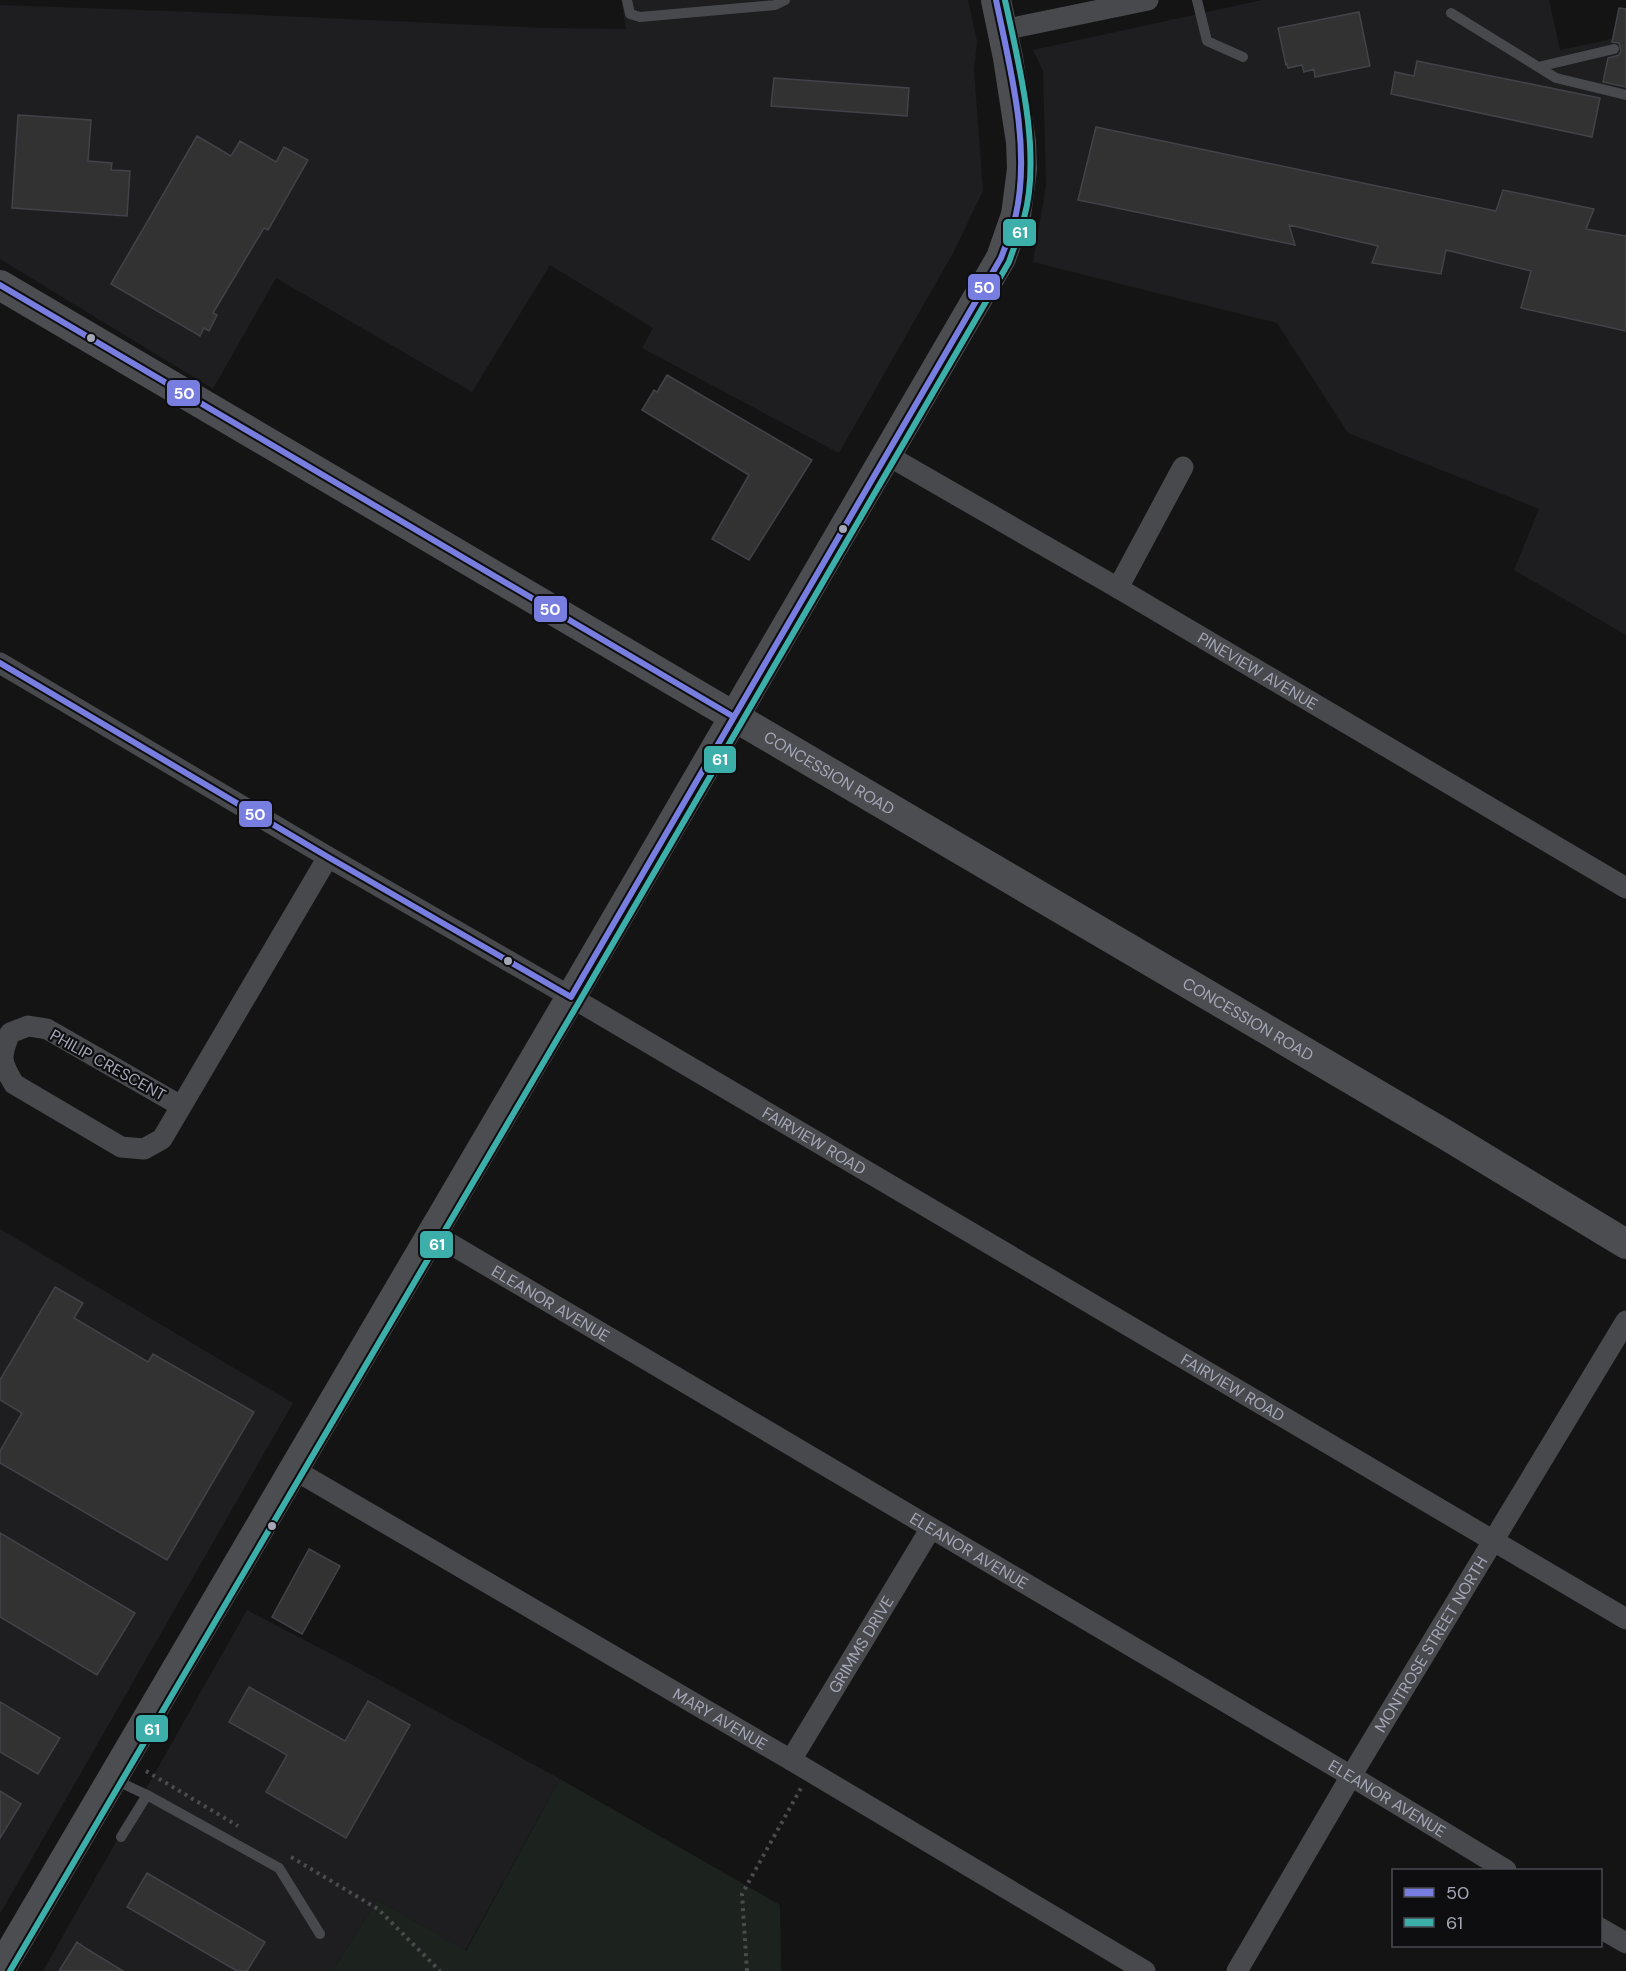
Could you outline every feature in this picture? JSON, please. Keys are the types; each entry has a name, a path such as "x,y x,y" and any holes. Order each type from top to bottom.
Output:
{"main road":[{"path":"0,1970 571,997 1001,258 1011,234 1018,204 1022,169 1021,142 996,0"},
{"name":"CONCESSION ROAD","path":"0,285 1446,1135 1626,1244"}],"street":[{"path":"1003,30 1148,0"},
{"name":"PINEVIEW AVENUE","path":"887,455 1118,588 1626,888"},
{"path":"1118,588 1183,467"},
{"name":"FAIRVIEW ROAD","path":"0,663 1626,1619"},
{"name":"PHILIP CRESCENT","path":"181,1106 47,1029 28,1026 10,1033 0,1050 4,1069 14,1084 121,1147 144,1149 162,1139 328,857"},
{"name":"ELEANOR AVENUE","path":"432,1233 1504,1869"},
{"name":"MONTROSE STREET NORTH","path":"1237,1971 1351,1776 1626,1321"},
{"name":"MARY AVENUE","path":"293,1469 810,1771 1145,1971"},
{"name":"GRIMMS DRIVE","path":"791,1760 931,1528"},
{"path":"1602,1929 1626,1943"}],"lane":[{"path":"627,0 630,14 640,17 775,5 785,0"},
{"path":"760,0 775,5"},
{"path":"1197,0 1208,41 1243,57"},
{"path":"1451,13 1556,78 1626,95"},
{"path":"1538,67 1614,49"},
{"path":"112,1779 147,1795 279,1868 320,1934"},
{"path":"121,1837 147,1795"}],"path":[{"path":"747,1971 742,1894 810,1771"},
{"path":"378,1909 440,1971"}],"shaded area":[{"path":"621,0 968,0 977,41 974,70 983,191 953,253 839,453 642,348 653,328 550,265 472,392 276,278 213,389 0,259 0,5 544,28 626,29"},
{"path":"1262,0 1549,0 1560,50 1626,36 1626,635 1514,570 1539,509 1348,433 1277,323 1033,262 1046,185 1043,71 1033,50"},
{"path":"0,1229 293,1403 0,1914"},
{"path":"247,1610 560,1779 465,1951 377,1900 333,1971 43,1971"},
{"path":"560,1779 780,1905 781,1971 333,1971 377,1900 466,1951"}],"building":[{"path":"1619,8 1626,9 1626,87 1603,82 1608,58 1619,55 1621,51 1619,43 1612,42"},
{"path":"1359,12 1370,66 1315,77 1314,69 1304,72 1302,65 1288,68 1278,28"},
{"path":"1417,61 1600,98 1592,137 1391,94 1395,72 1414,76"},
{"path":"774,78 909,88 907,116 771,106"},
{"path":"18,115 91,120 88,161 112,163 111,170 130,171 127,216 12,208"},
{"path":"1096,127 1496,211 1503,190 1594,209 1586,229 1626,236 1626,331 1521,308 1531,271 1446,250 1441,274 1372,263 1378,246 1289,225 1295,245 1078,200"},
{"path":"197,136 231,156 240,141 276,162 284,147 308,160 268,230 264,228 213,313 217,315 209,331 204,328 200,336 111,284"},
{"path":"667,375 812,460 749,560 712,539 749,475 642,410 654,390 657,392"},
{"path":"55,1287 83,1303 74,1318 148,1362 153,1354 254,1412 167,1560 0,1463 0,1451 22,1413 0,1400 0,1380"},
{"path":"0,1533 135,1613 97,1675 0,1617"},
{"path":"309,1549 340,1566 302,1634 272,1617"},
{"path":"249,1687 345,1741 368,1701 410,1725 346,1838 266,1792 287,1755 229,1722"},
{"path":"0,1702 60,1738 38,1774 0,1752"},
{"path":"0,1791 21,1804 0,1838"},
{"path":"147,1873 265,1942 247,1971 237,1971 127,1907"},
{"path":"77,1942 87,1949 123,1971 59,1971"}],"transit line":[{"name":"50","path":"0,663 328,857 571,997 1001,258 1016,214 1021,161 1017,107 996,0"},
{"name":"61","path":"10,1971 579,1002 1009,262 1024,218 1031,166 1030,138 1022,81 1005,0"},
{"name":"50","path":"0,285 734,717"}]}
